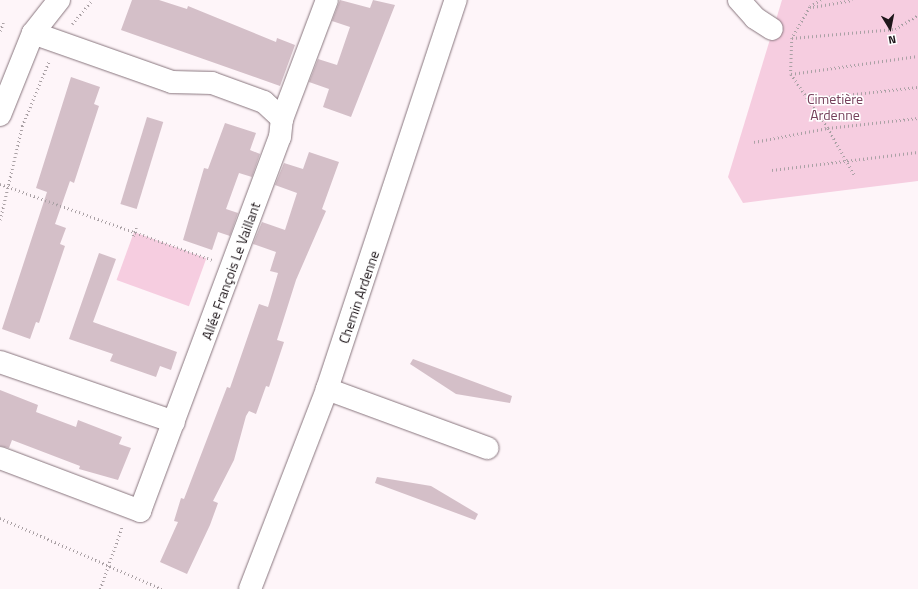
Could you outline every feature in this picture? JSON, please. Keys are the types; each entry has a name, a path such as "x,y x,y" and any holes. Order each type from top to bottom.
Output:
{"street":[{"path":"0,115 33,33 59,0"},
{"name":"Allée François Le Vaillant","path":"129,507 140,511 280,137 282,119 327,0"},
{"name":"Chemin Ardenne","path":"250,589 327,389 456,0"},
{"path":"738,0 755,18 772,29"},
{"path":"33,33 172,82 212,83 264,102 282,119"},
{"path":"0,362 174,422"},
{"path":"327,389 487,448"},
{"path":"0,458 129,507"}],"path":[{"path":"0,220 22,126 57,42 92,0"},
{"path":"821,0 810,7 792,38 791,74 828,128 854,176"},
{"path":"810,7 852,0"},
{"path":"772,29 792,38 895,29 918,15"},
{"path":"0,31 3,23"},
{"path":"791,74 918,56"},
{"path":"809,99 918,87"},
{"path":"754,142 828,128 918,118"},
{"path":"772,170 844,159 918,152"},
{"path":"0,184 135,230 232,268"},
{"path":"133,236 135,230"},
{"path":"100,589 129,507"},
{"path":"0,518 162,589"}],"green space":[{"name":"Cimetière Ardenne","path":"782,0 918,0 918,181 743,203 728,177"},
{"path":"134,232 206,258 189,306 117,280"}],"building":[{"path":"132,0 159,0 187,9 188,6 276,42 277,38 295,45 280,86 121,30"},
{"path":"340,0 370,8 373,0 395,5 351,117 323,107 329,89 309,82 318,59 337,65 350,27 332,21"},
{"path":"71,77 100,87 94,104 99,106 74,183 70,181 55,224 66,228 60,244 65,246 39,323 36,322 30,339 2,329 47,192 36,188"},
{"path":"147,117 163,122 137,209 120,204"},
{"path":"225,123 256,133 250,150 260,154 252,177 239,173 226,209 238,213 230,236 218,232 212,250 183,240 204,168 208,169"},
{"path":"309,152 339,162 322,209 326,211 296,280 277,340 284,342 269,387 266,386 256,414 249,411 246,416 234,460 213,501 218,503 210,525 187,574 160,562 178,522 174,521 181,498 184,499 227,387 230,388 259,304 268,307 278,273 270,271 276,252 253,244 262,222 285,230 297,193 275,185 284,163 303,169"},
{"path":"99,253 116,259 93,322 177,352 171,370 160,366 156,377 110,361 113,354 69,339"},
{"path":"413,359 512,396 510,403 456,394 410,364"},
{"path":"0,390 38,405 36,412 76,427 78,420 122,437 119,444 131,448 118,480 79,469 80,466 12,440 9,448 0,446"},
{"path":"377,477 431,486 478,514 475,520 375,483"}]}
